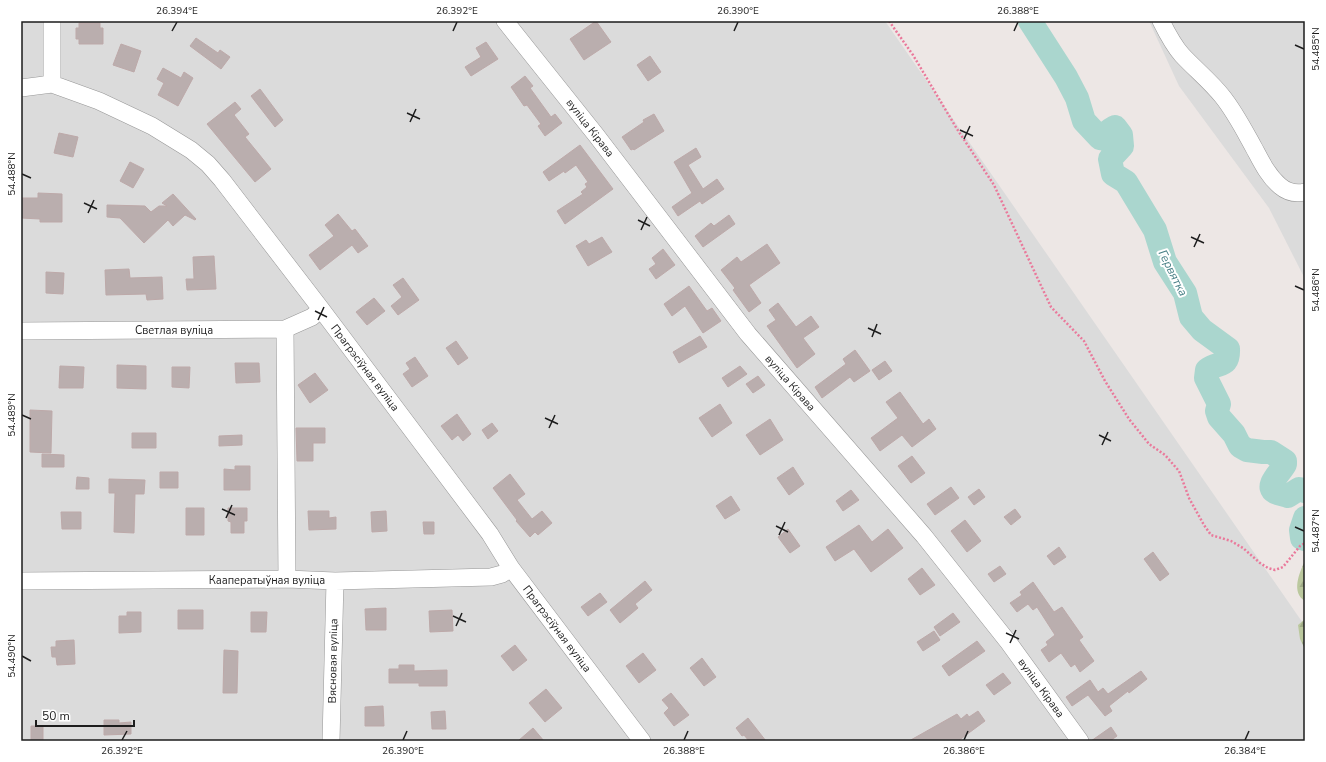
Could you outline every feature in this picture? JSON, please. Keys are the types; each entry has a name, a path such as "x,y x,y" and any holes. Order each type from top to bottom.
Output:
{"street":[{"path":"52,21 52,84"},
{"name":"вуліца Кірава","path":"505,21 596,135 748,334 924,536 1008,643 1080,741"},
{"path":"1161,21 1167,34 1181,54 1205,77 1223,98 1239,121 1269,174 1286,190 1294,193 1305,192"},
{"name":"Прагрэсіўная вуліца","path":"21,88 52,84 99,101 152,126 191,150 208,164 222,180 321,309 490,534 511,568 642,741"},
{"name":"Светлая вуліца","path":"21,331 285,329 312,317 321,309"},
{"path":"285,329 287,579"},
{"name":"Кааператыўная вуліца","path":"21,581 287,579 335,581 491,576 502,574 511,568"},
{"name":"Вясновая вуліца","path":"331,741 335,581"}],"path":[{"path":"889,21 913,54 957,129 994,185 1051,307 1084,341 1105,381 1129,419 1149,444 1165,455 1179,471 1189,498 1211,535 1231,541 1243,548 1260,563 1275,570 1283,568 1300,546 1305,543"}],"shaded area":[{"path":"21,21 885,21 1305,626 1305,741 21,741"},
{"path":"1149,21 1305,21 1305,279 1269,208 1179,86"}],"green space":[{"path":"1305,561 1305,601 1298,593 1297,588 1300,571"},
{"path":"1305,619 1305,649 1300,639 1298,625"}],"building":[{"path":"596,21 611,42 584,60 570,39"},
{"path":"79,23 100,23 100,28 103,28 103,44 79,44 79,39 76,39 76,28 79,28"},
{"path":"196,38 218,53 220,50 230,57 221,69 190,46"},
{"path":"486,42 498,59 471,76 465,67 481,57 476,48"},
{"path":"121,44 141,51 134,72 113,65"},
{"path":"650,56 661,72 648,81 637,65"},
{"path":"163,68 181,78 184,72 193,78 178,106 158,95 164,83 157,79"},
{"path":"525,76 533,86 530,88 551,117 555,114 562,123 545,136 538,126 541,124 527,105 524,106 511,87"},
{"path":"260,89 283,120 275,127 251,96"},
{"path":"235,102 241,109 234,115 249,134 245,137 271,169 255,182 207,124"},
{"path":"654,114 664,131 634,150 631,150 622,137 644,122 643,120"},
{"path":"59,133 78,137 73,157 54,153"},
{"path":"580,145 613,189 565,224 557,211 583,194 581,192 587,187 585,184 588,182 576,165 565,173 564,171 549,181 543,172"},
{"path":"696,148 701,157 688,165 703,189 717,179 724,189 702,204 700,201 678,216 672,207 692,193 674,162"},
{"path":"130,162 144,169 133,188 120,181"},
{"path":"38,193 62,194 62,222 40,222 40,219 21,218 21,198 38,198"},
{"path":"173,194 196,219 195,220 185,215 173,226 168,220 144,243 120,218 107,217 107,205 145,206 151,212 159,206 167,206 162,203"},
{"path":"338,214 352,231 355,229 368,246 358,253 352,245 320,270 309,255 334,236 325,225"},
{"path":"729,215 735,224 703,247 695,236 711,223 714,226"},
{"path":"602,237 612,252 588,266 576,246 586,240 589,244"},
{"path":"767,244 780,263 749,285 761,303 749,312 733,290 735,288 721,270 737,257 741,262"},
{"path":"663,249 675,265 656,279 649,269 656,264 652,258"},
{"path":"214,256 216,289 187,290 186,279 194,279 193,257"},
{"path":"129,269 130,278 162,277 163,299 147,300 146,294 106,295 105,270"},
{"path":"46,272 64,273 63,294 46,293"},
{"path":"403,278 419,300 398,315 391,306 402,297 393,285"},
{"path":"689,286 707,311 712,308 721,321 703,333 685,306 672,316 664,304"},
{"path":"374,298 385,311 367,325 356,312"},
{"path":"778,303 796,327 811,316 819,327 803,338 815,354 797,368 767,326 776,320 769,310"},
{"path":"700,336 707,347 679,363 673,352"},
{"path":"456,341 468,358 458,365 446,348"},
{"path":"855,350 870,371 854,382 850,377 822,398 815,387 846,364 843,359"},
{"path":"415,357 428,376 412,387 403,374 410,369 406,363"},
{"path":"885,361 892,371 879,380 872,370"},
{"path":"235,363 259,363 260,382 236,383"},
{"path":"117,365 146,366 146,389 117,388"},
{"path":"60,366 84,367 83,388 59,388"},
{"path":"740,366 747,374 728,387 722,378"},
{"path":"172,367 190,367 189,388 172,387"},
{"path":"315,373 328,390 310,403 298,385"},
{"path":"758,376 765,385 753,393 746,384"},
{"path":"900,392 923,424 929,419 936,429 912,447 902,435 880,451 871,438 898,418 886,402"},
{"path":"720,404 732,423 712,437 699,418"},
{"path":"30,410 52,411 51,453 30,452"},
{"path":"457,414 471,434 463,441 458,435 452,440 441,426"},
{"path":"770,419 783,440 760,455 746,435"},
{"path":"492,423 498,431 488,439 482,430"},
{"path":"296,428 325,428 325,443 313,443 313,461 297,461"},
{"path":"132,433 156,433 156,448 132,448"},
{"path":"242,435 242,445 219,446 219,436"},
{"path":"42,454 64,455 64,467 42,467"},
{"path":"912,456 925,473 911,483 898,466"},
{"path":"235,466 250,466 250,490 224,490 224,469 235,470"},
{"path":"793,467 804,484 789,495 777,478"},
{"path":"160,472 178,472 178,488 160,488"},
{"path":"510,474 525,494 517,500 532,519 542,511 552,523 538,535 535,532 530,537 516,521 517,520 493,488"},
{"path":"77,477 89,478 89,489 76,489"},
{"path":"109,479 145,480 144,494 135,494 134,533 114,532 115,493 109,493"},
{"path":"951,487 959,498 935,515 927,504"},
{"path":"979,489 985,497 974,505 968,497"},
{"path":"851,490 859,500 843,511 836,501"},
{"path":"731,496 740,510 725,519 716,506"},
{"path":"186,508 204,508 204,535 186,535"},
{"path":"228,508 247,508 247,521 244,521 244,533 231,533 231,522 228,521"},
{"path":"1015,509 1021,517 1011,525 1004,517"},
{"path":"308,511 329,511 329,518 336,517 336,529 309,530"},
{"path":"386,511 387,531 372,532 371,512"},
{"path":"61,512 81,512 81,529 62,529"},
{"path":"965,520 981,541 967,552 951,531"},
{"path":"423,522 434,522 434,534 424,534"},
{"path":"859,525 872,542 888,529 903,548 871,572 854,549 835,561 826,547"},
{"path":"788,529 800,546 790,553 778,537"},
{"path":"1059,547 1066,557 1054,565 1047,556"},
{"path":"1153,552 1169,574 1160,581 1144,559"},
{"path":"1000,566 1006,574 994,582 988,574"},
{"path":"922,568 935,585 920,595 908,579"},
{"path":"645,581 652,590 635,604 638,608 620,623 610,610"},
{"path":"1033,582 1054,612 1062,607 1083,637 1079,640 1094,661 1080,672 1075,664 1071,667 1061,653 1049,662 1041,650 1048,645 1046,642 1055,635 1037,607 1033,610 1028,604 1017,612 1010,603 1022,595 1020,592"},
{"path":"600,593 607,602 588,616 581,607"},
{"path":"386,608 386,630 366,630 365,609"},
{"path":"178,610 203,610 203,629 178,629"},
{"path":"452,610 453,631 430,632 429,611"},
{"path":"127,612 141,612 141,632 119,633 119,616 127,616"},
{"path":"251,612 267,612 266,632 251,632"},
{"path":"953,613 960,622 940,636 934,627"},
{"path":"934,631 940,640 923,651 917,642"},
{"path":"74,640 75,664 57,665 56,657 52,657 51,647 56,647 56,641"},
{"path":"977,641 985,651 949,676 942,666"},
{"path":"515,645 527,660 513,671 501,656"},
{"path":"224,650 238,651 237,693 223,693"},
{"path":"643,653 656,670 639,683 626,666"},
{"path":"702,658 716,677 704,686 690,668"},
{"path":"399,665 414,665 414,671 447,670 447,686 419,686 419,683 389,683 389,669 399,669"},
{"path":"1141,671 1147,679 1129,693 1128,691 1109,706 1112,711 1105,716 1088,695 1072,706 1066,697 1090,680 1098,692 1103,688 1108,694"},
{"path":"1003,673 1011,683 994,695 986,685"},
{"path":"546,689 562,708 545,722 529,703"},
{"path":"671,693 689,715 674,726 664,713 669,708 662,700"},
{"path":"383,706 384,726 365,726 365,707"},
{"path":"445,711 446,729 432,729 431,712"},
{"path":"978,711 985,721 958,741 909,741 957,714 961,719 967,714 969,717"},
{"path":"748,718 766,741 749,741 744,735 742,736 736,728"},
{"path":"104,720 119,720 119,723 131,722 131,734 104,735"},
{"path":"31,726 43,726 43,741 31,741"},
{"path":"1111,727 1117,736 1110,741 1091,741"},
{"path":"533,728 544,741 518,741"}],"waterway":[{"name":"Гервятка","path":"1030,21 1066,77 1077,98 1084,121 1100,138 1107,139 1111,137 1110,130 1115,127 1121,135 1122,146 1110,159 1113,174 1126,182 1155,230 1165,262 1185,293 1191,317 1202,330 1228,349 1228,355 1225,362 1207,370 1206,378 1219,404 1217,411 1219,417 1234,434 1240,446 1247,450 1271,452 1285,461 1285,464 1273,482 1272,489 1275,492 1288,496 1299,489 1305,491"},
{"name":"Гервятка","path":"1305,518 1301,530 1302,538 1305,539"}]}
